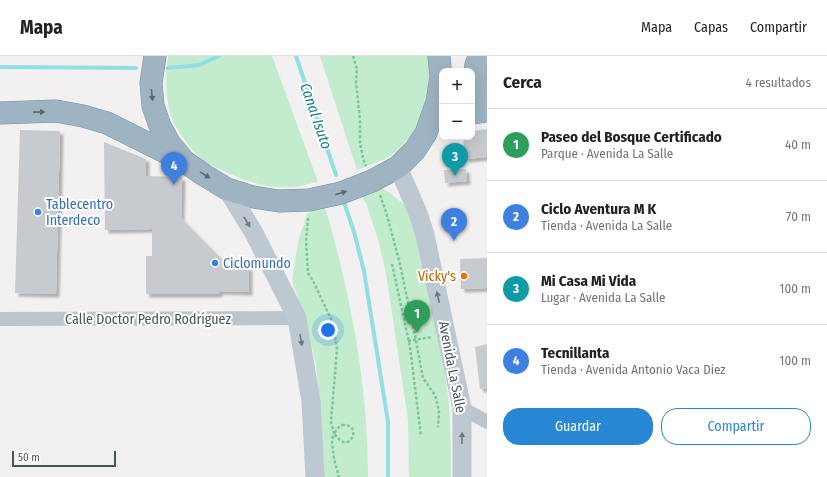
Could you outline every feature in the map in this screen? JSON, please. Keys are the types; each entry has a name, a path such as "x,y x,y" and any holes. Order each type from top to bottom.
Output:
{"highway":[{"path":"155,56 151,83 153,106 160,126 170,144 184,161"},
{"path":"0,113 56,111 83,116 107,123 184,161 228,189 253,197 279,201 309,200 341,193 372,181 398,167 415,150 434,128 441,78 438,56"},
{"path":"480,56 477,60 475,74 477,86 487,101"},
{"path":"475,113 487,111"}],"main road":[{"name":"Avenida La Salle","path":"398,167 418,213 425,235 462,408 462,477"},
{"path":"228,189 254,232 297,318 311,400 315,477"}],"street":[{"name":"Calle Doctor Pedro Rodríguez","path":"0,319 297,318"},
{"path":"462,408 487,422"}],"path":[{"path":"353,56 357,69 356,81 360,121 360,143 363,158 372,181 381,197 390,226 399,260 423,378 435,395 439,411 438,427"},
{"path":"309,200 306,241 308,273 319,292 333,323 337,349 331,422 334,433 339,439 345,442 351,440 354,434 351,427 345,425 339,427 334,433 332,442 334,459 339,477"},
{"path":"392,264 408,341 421,436"},
{"path":"408,341 447,336"}],"green space":[{"path":"168,56 272,56 318,182 294,187 267,186 234,176 201,159 184,139 175,125 169,109 166,74"},
{"path":"320,56 429,56 431,91 418,123 409,138 398,150 385,159 357,170"},
{"path":"380,187 396,198 410,211 439,329 449,404 451,477 409,477 408,420 386,273 378,239 366,203 359,193"},
{"path":"325,207 343,273 356,340 365,408 368,477 323,477 321,414 316,364 306,322 292,281 298,242 307,214 316,208"}],"building":[{"path":"487,129 487,157 465,159 463,140 475,140 475,131"},
{"name":"Tablecentro Interdeco","path":"20,130 60,131 56,294 15,293"},
{"path":"104,142 146,159 146,176 182,177 181,218 229,267 249,267 249,292 220,291 218,294 146,294 146,256 152,256 152,229 105,230"},
{"path":"466,169 467,181 445,183 444,170"},
{"path":"487,258 487,288 461,289 460,259"},
{"path":"487,344 487,388 480,389 475,347"}],"waterway":[{"path":"168,68 199,65 219,56"},
{"name":"Canal Isuto","path":"296,56 336,175"},
{"path":"0,67 136,68"},
{"path":"344,202 354,232 364,271 388,422 388,477"}],"place":[{"name":"Mi Casa Mi Vida","path":"455,176"},
{"name":"Tecnillanta","path":"174,185"},
{"name":"Tablecentro Interdeco","path":"38,212"},
{"name":"Ciclo Aventura M K","path":"454,241"},
{"name":"Ciclomundo","path":"215,263"},
{"name":"Vicky's","path":"464,276"},
{"name":"Paseo del Bosque Certificado","path":"417,333"}]}
